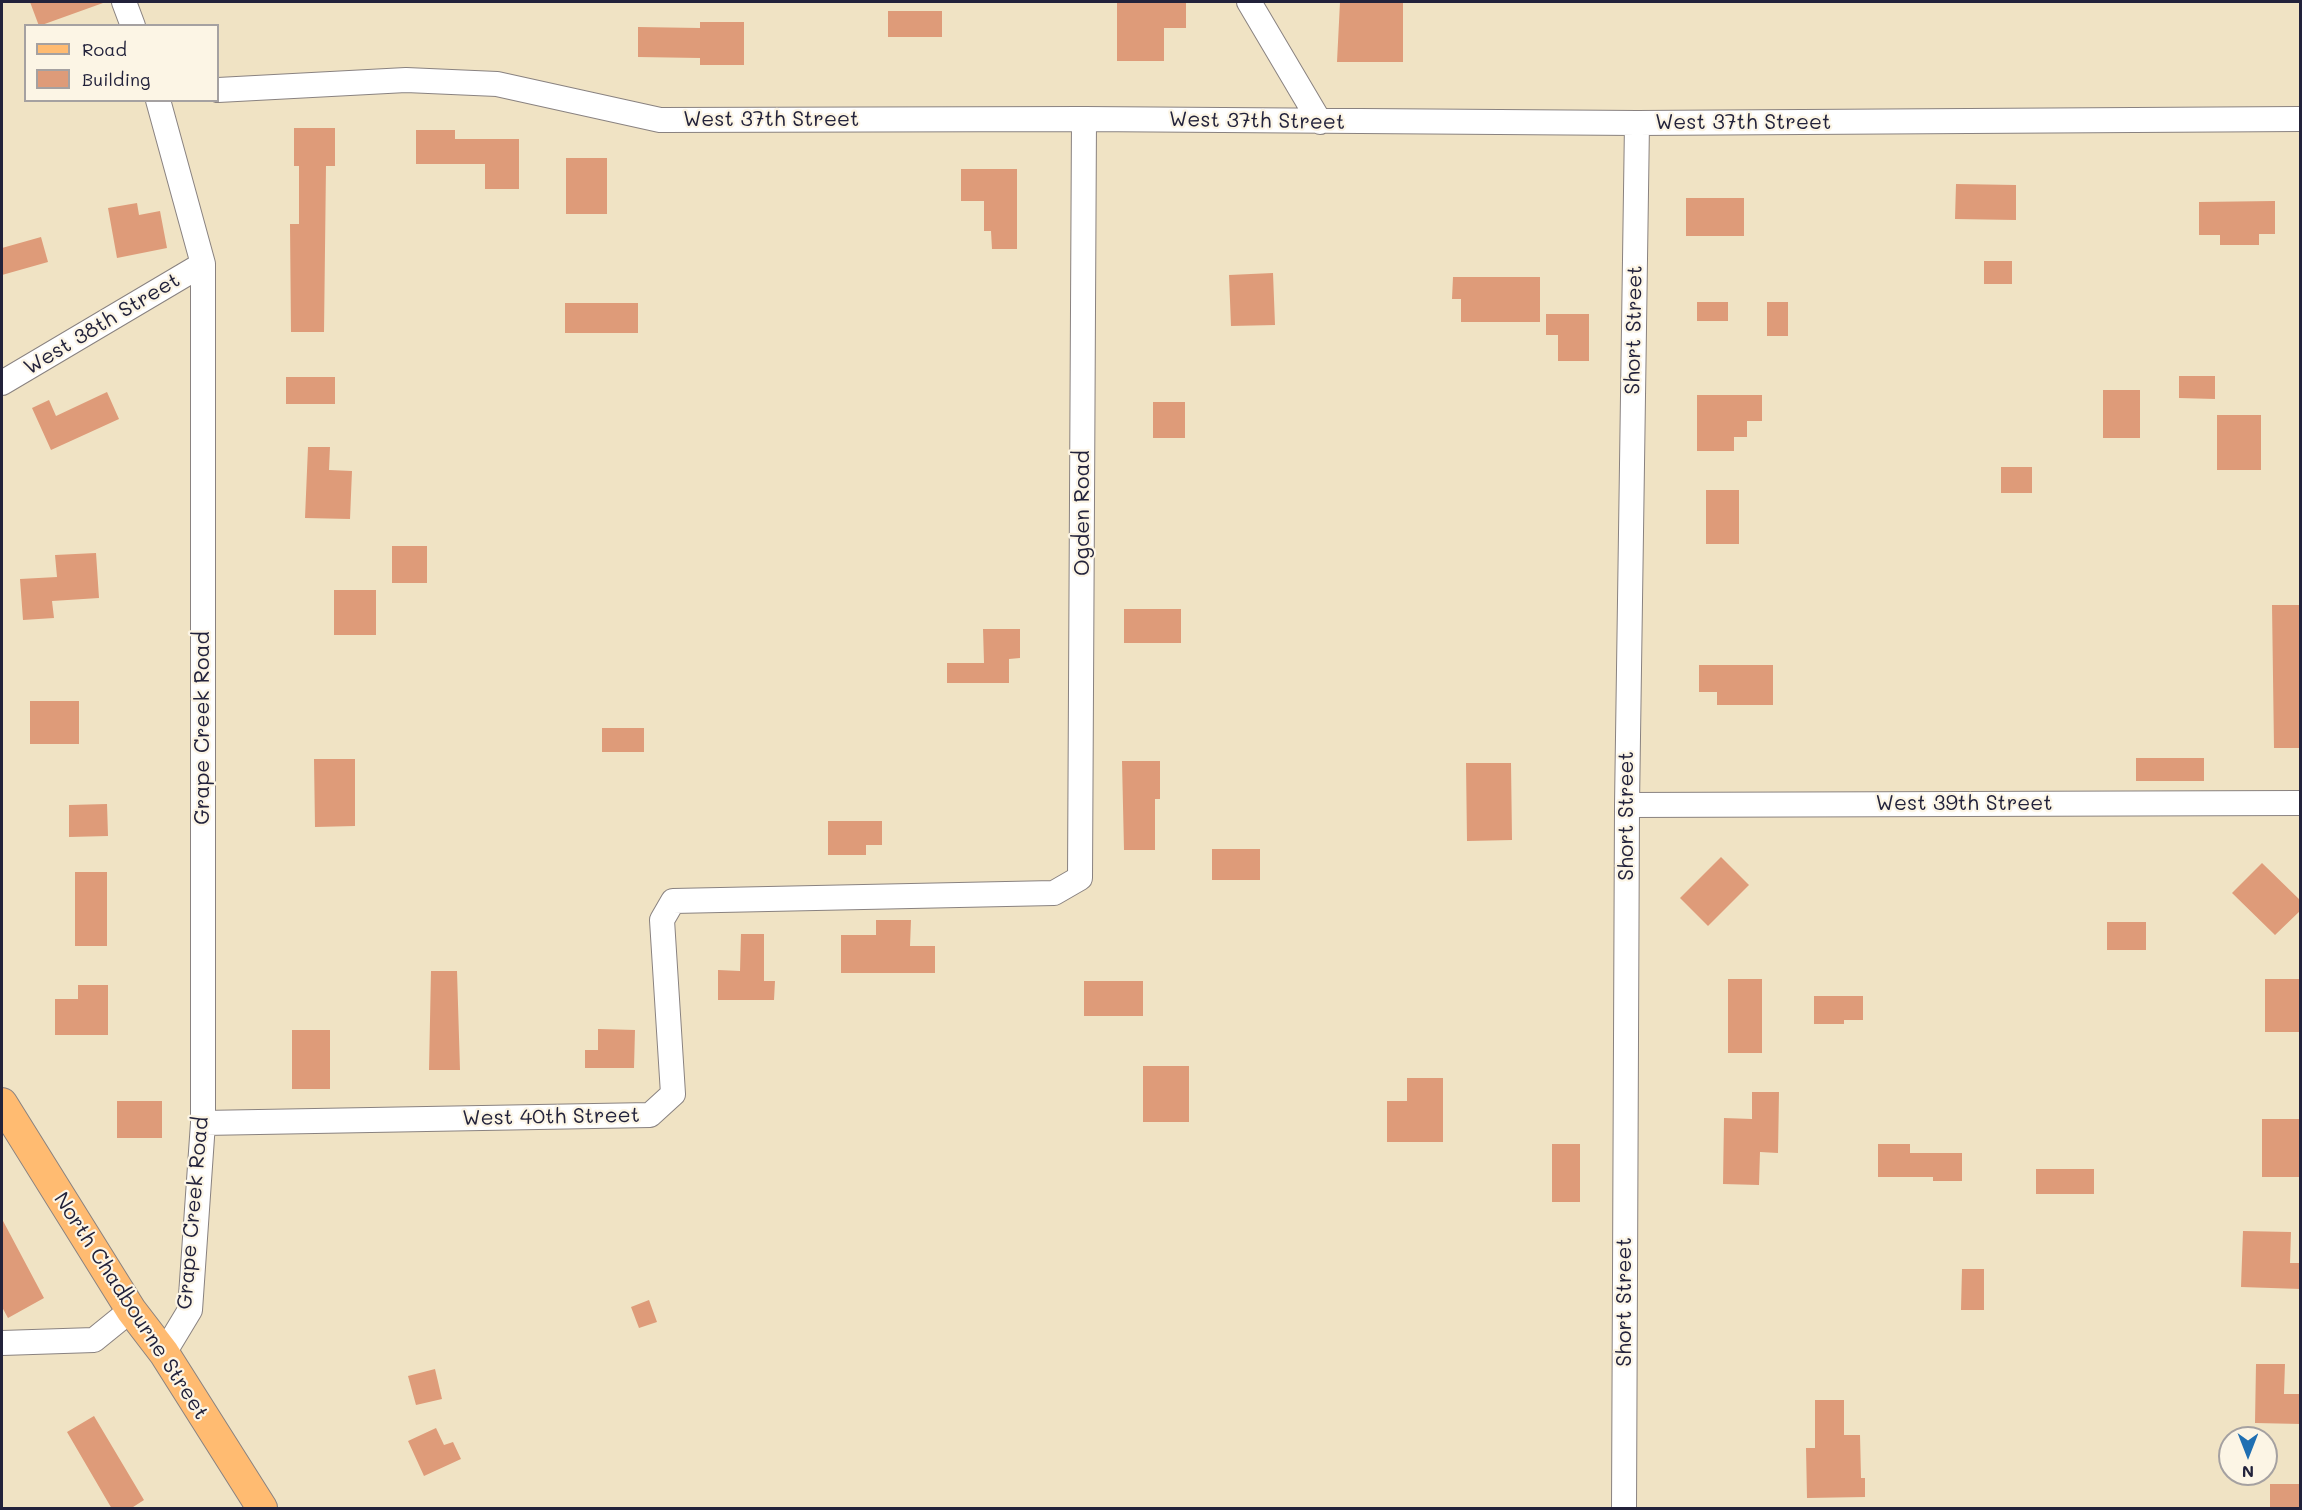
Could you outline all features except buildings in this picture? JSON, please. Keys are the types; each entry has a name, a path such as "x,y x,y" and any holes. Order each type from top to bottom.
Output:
{"main road":[{"name":"North Chadbourne Street","path":"2,1103 130,1310 164,1353 262,1509"}],"street":[{"path":"124,2 132,24"},
{"path":"1249,2 1320,122"},
{"name":"West 37th Street","path":"219,90 406,80 497,84 660,120 1084,118 1320,122 1637,123 2301,119"},
{"name":"Grape Creek Road","path":"159,102 203,264 203,1123 190,1310 164,1353"},
{"name":"Ogden Road","path":"1054,893 1080,878 1084,118"},
{"name":"Short Street","path":"1624,1509 1627,805 1637,123"},
{"name":"West 38th Street","path":"2,383 203,264"},
{"name":"West 39th Street","path":"1627,805 2301,803"},
{"name":"West 40th Street","path":"203,1123 650,1115 673,1094 662,920 673,901 1054,893"},
{"path":"2,1343 94,1340 130,1310"}]}
